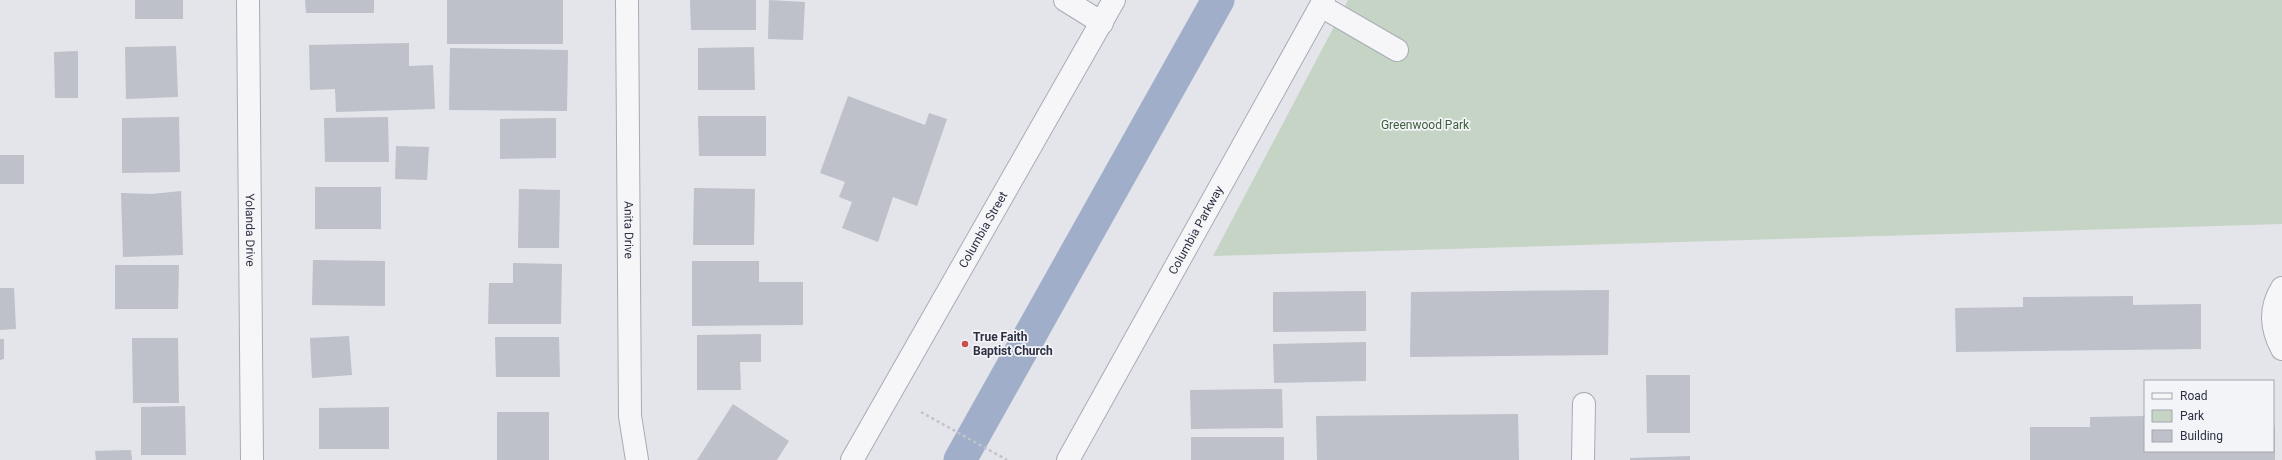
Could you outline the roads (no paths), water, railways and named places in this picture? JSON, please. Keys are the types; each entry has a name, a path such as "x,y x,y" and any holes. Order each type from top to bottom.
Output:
{"street":[{"name":"Yolanda Drive","path":"248,0 252,460"},
{"name":"Anita Drive","path":"627,0 630,416 637,460"},
{"path":"1066,0 1102,23"},
{"name":"Columbia Street","path":"852,460 1114,0"},
{"path":"1322,3 1397,50"},
{"name":"Columbia Parkway","path":"1068,460 1322,3"},
{"path":"2282,288 2276,299 2272,317 2275,335 2282,349"},
{"path":"1583,460 1584,404"}],"waterway":[{"path":"960,460 1218,0"}],"place":[{"name":"True Faith Baptist Church","path":"965,344"}],"park label":[{"name":"Greenwood Park","path":"1425,125"}]}
